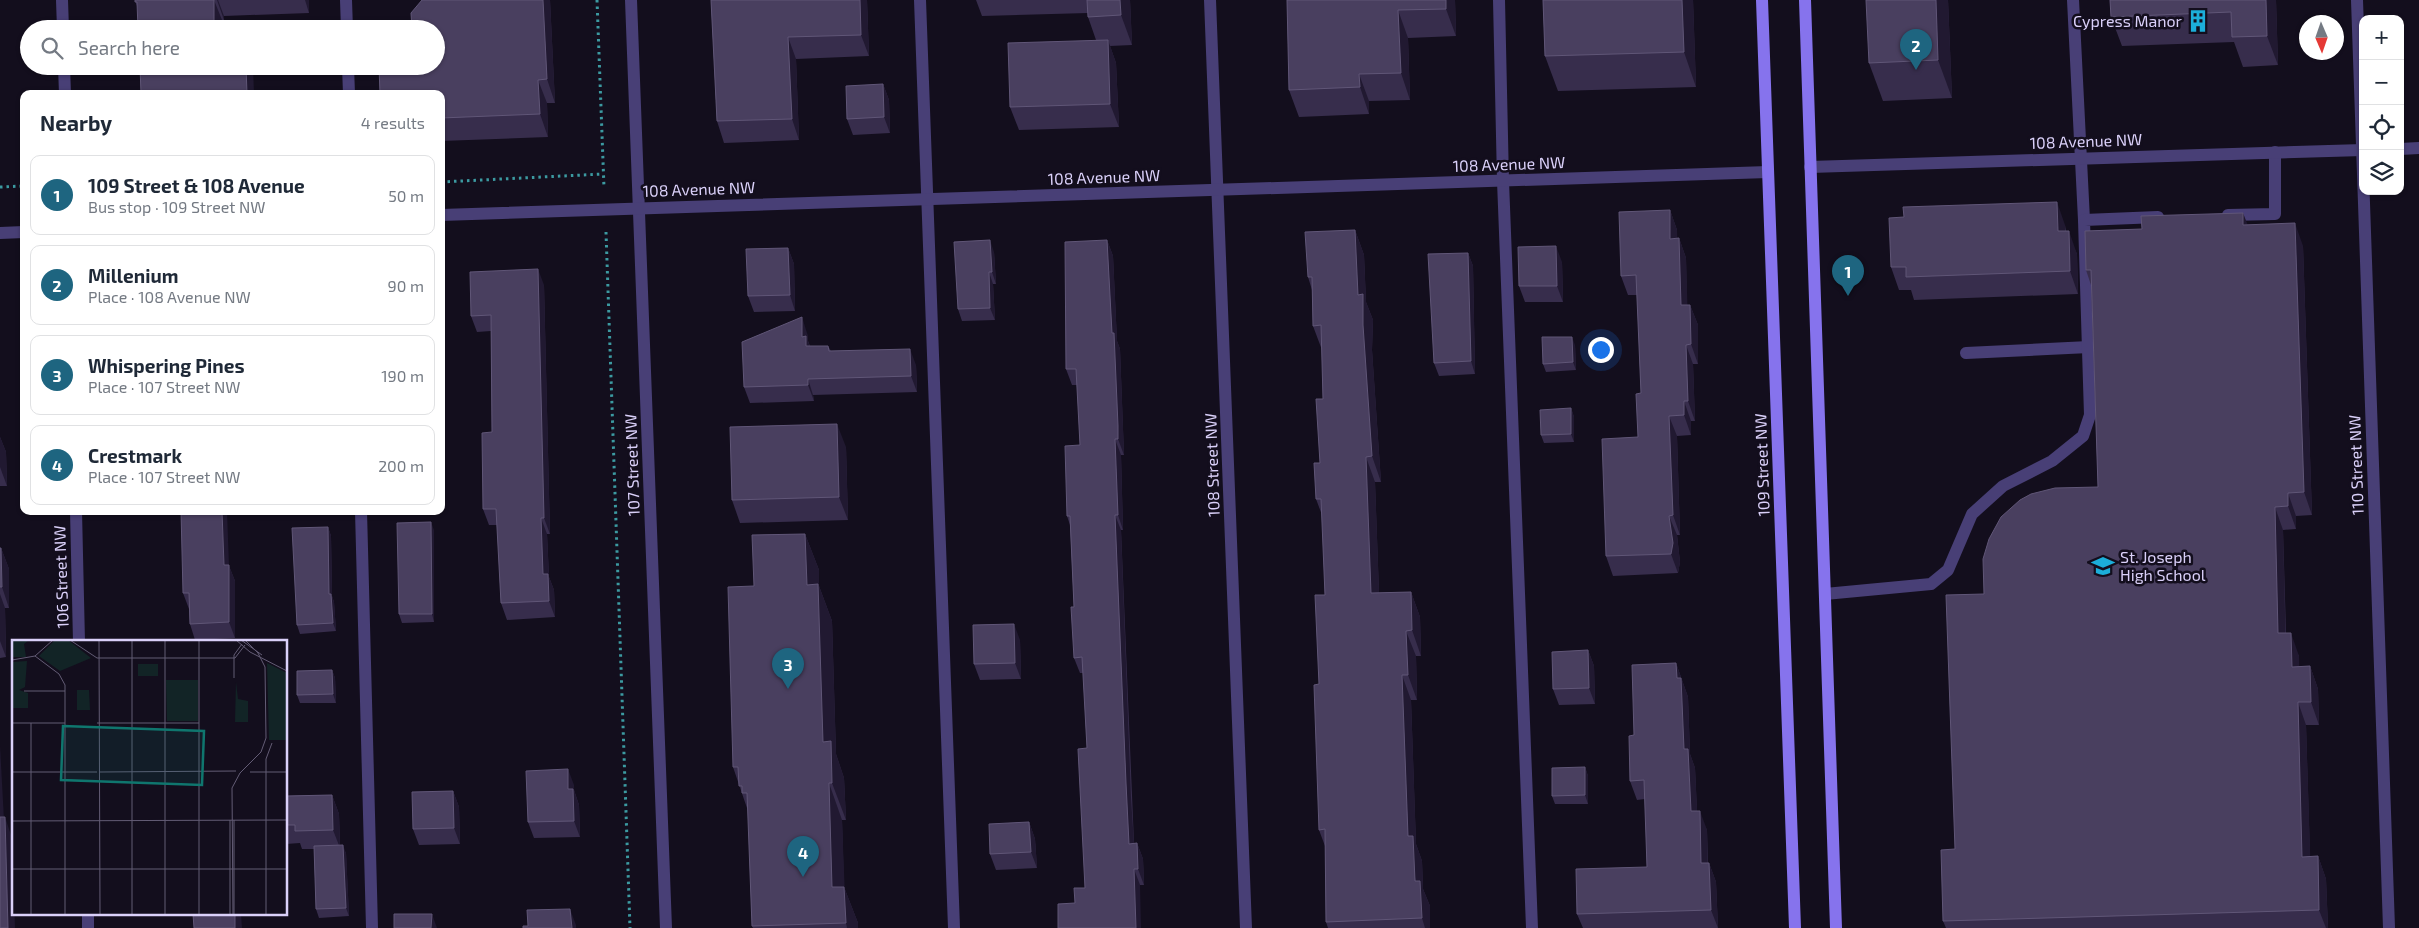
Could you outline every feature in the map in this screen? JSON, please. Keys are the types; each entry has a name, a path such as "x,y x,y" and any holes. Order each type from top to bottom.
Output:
{"main road":[{"name":"109 Street NW","path":"1762,0 1795,928"},
{"path":"1805,0 1836,928"}],"street":[{"path":"62,0 63,20"},
{"path":"346,0 347,20"},
{"name":"107 Street NW","path":"631,0 666,928"},
{"path":"920,0 954,928"},
{"name":"108 Street NW","path":"1210,0 1246,928"},
{"path":"1499,0 1503,181 1532,928"},
{"path":"1825,594 1931,584 1948,570 1972,514 2003,486 2052,461 2083,436 2090,415 2089,347 2072,0"},
{"name":"110 Street NW","path":"2357,0 2360,105"},
{"path":"64,75 65,90"},
{"path":"348,75 349,90"},
{"path":"2404,149 2419,148"},
{"name":"108 Avenue NW","path":"1810,167 2359,150"},
{"path":"2218,216 2275,214 2275,152"},
{"name":"108 Avenue NW","path":"445,215 1768,172"},
{"name":"110 Street NW","path":"2364,195 2389,928"},
{"path":"2084,220 2170,217"},
{"path":"0,233 20,232"},
{"path":"1966,353 2089,347"},
{"name":"106 Street NW","path":"76,515 79,640"},
{"path":"361,515 372,928"}],"path":[{"path":"597,0 606,209 630,928"},
{"path":"445,182 603,174"},
{"path":"0,187 20,186"}],"building":[{"path":"135,0 214,0 214,20 138,20 137,2"},
{"path":"422,0 543,0 547,79 538,80 540,114 445,118 445,90 380,90 379,75 445,75 445,20 411,20 411,13"},
{"path":"711,0 860,0 861,35 788,37 792,119 717,121"},
{"path":"1087,0 1120,0 1121,15 1088,17"},
{"path":"1287,0 1446,0 1446,9 1398,10 1401,73 1359,74 1360,87 1289,90"},
{"path":"1543,0 1682,0 1684,52 1545,56"},
{"path":"1866,0 1936,0 1938,60 1869,63"},
{"path":"2110,0 2266,0 2267,36 2232,37 2231,12 2111,17"},
{"path":"1108,40 1110,104 1010,107 1008,43"},
{"path":"140,75 246,75 247,90 141,90"},
{"path":"883,84 884,117 847,119 846,86"},
{"path":"2057,202 2058,231 2069,231 2070,271 1906,277 1906,267 1891,267 1889,218 1904,217 1903,207"},
{"path":"1670,210 1670,239 1679,238 1681,305 1690,305 1691,344 1686,345 1688,401 1684,401 1684,415 1669,416 1673,515 1669,516 1673,543 1671,554 1606,556 1602,439 1638,437 1636,394 1641,393 1636,275 1621,276 1619,212"},
{"path":"2243,213 2243,225 2295,223 2304,492 2288,493 2288,506 2275,507 2278,633 2291,633 2292,667 2310,666 2311,702 2298,702 2302,857 2318,856 2319,910 1943,921 1941,850 1955,849 1946,595 1984,594 1983,559 1989,539 2001,517 2020,500 2031,494 2055,488 2098,487 2091,270 2086,270 2085,231 2142,229 2141,216"},
{"path":"1355,230 1358,295 1363,294 1363,325 1372,456 1366,457 1371,593 1411,592 1412,630 1406,631 1408,675 1402,675 1408,836 1413,836 1415,881 1420,881 1422,918 1326,922 1325,829 1319,830 1314,685 1319,684 1315,595 1325,595 1321,499 1316,499 1314,463 1320,463 1316,399 1323,399 1321,325 1313,326 1312,277 1308,277 1305,232"},
{"path":"990,240 992,272 989,272 990,308 958,309 954,242"},
{"path":"1107,240 1118,426 1118,439 1115,439 1118,515 1115,515 1129,844 1137,843 1138,869 1134,869 1136,928 1058,928 1058,904 1075,903 1074,888 1085,888 1078,749 1087,748 1082,657 1074,658 1071,607 1074,607 1070,516 1067,516 1065,446 1080,445 1076,369 1066,369 1065,242"},
{"path":"1556,246 1557,286 1519,286 1518,247"},
{"path":"788,248 790,295 748,296 746,249"},
{"path":"1468,253 1471,361 1434,363 1428,254"},
{"path":"538,269 544,518 541,518 543,574 548,574 549,601 501,603 496,509 483,509 482,433 492,432 491,315 471,316 470,272"},
{"path":"802,317 802,337 806,336 806,346 828,346 829,351 910,349 911,376 808,379 808,385 744,387 742,342"},
{"path":"1542,337 1572,337 1573,362 1543,364"},
{"path":"1571,408 1571,434 1541,435 1540,410"},
{"path":"837,424 839,497 732,500 730,427"},
{"path":"181,515 222,515 224,565 229,565 229,622 190,624 189,593 183,593"},
{"path":"431,522 432,614 399,614 397,523"},
{"path":"328,527 329,594 331,594 333,623 297,625 292,528"},
{"path":"805,534 807,585 818,584 823,742 831,741 832,783 829,783 832,887 844,887 846,923 752,926 747,793 742,793 742,786 739,786 738,767 733,767 728,587 754,586 752,535"},
{"path":"1,548 2,587 0,587"},
{"path":"1014,624 1015,663 974,664 973,625"},
{"path":"1588,650 1589,688 1553,689 1552,652"},
{"path":"1676,663 1677,678 1681,678 1684,749 1688,749 1691,811 1700,811 1701,863 1709,863 1711,910 1577,914 1576,869 1647,867 1644,780 1630,781 1629,736 1634,735 1632,665"},
{"path":"332,670 333,694 297,695 297,671"},
{"path":"1585,767 1585,795 1552,796 1552,768"},
{"path":"568,769 568,789 573,789 574,821 528,822 526,771"},
{"path":"453,791 454,828 413,829 412,792"},
{"path":"332,795 333,830 295,831 295,825 288,825 288,796"},
{"path":"0,817 5,817 8,928 0,928"},
{"path":"1029,822 1031,852 990,854 989,824"},
{"path":"343,845 346,908 316,909 314,846"},
{"path":"570,909 572,928 523,928 523,926 528,926 527,910"},
{"path":"394,914 432,914 431,928 394,928"},
{"path":"193,916 235,916 235,928 194,928"}],"place":[{"name":"Cypress Manor","path":"2198,21"},
{"name":"Millenium","path":"1916,70"},
{"name":"109 Street & 108 Avenue","path":"1848,296"},
{"name":"St. Joseph High School","path":"2103,566"},
{"name":"Whispering Pines","path":"788,689"},
{"name":"Crestmark","path":"803,877"}]}
